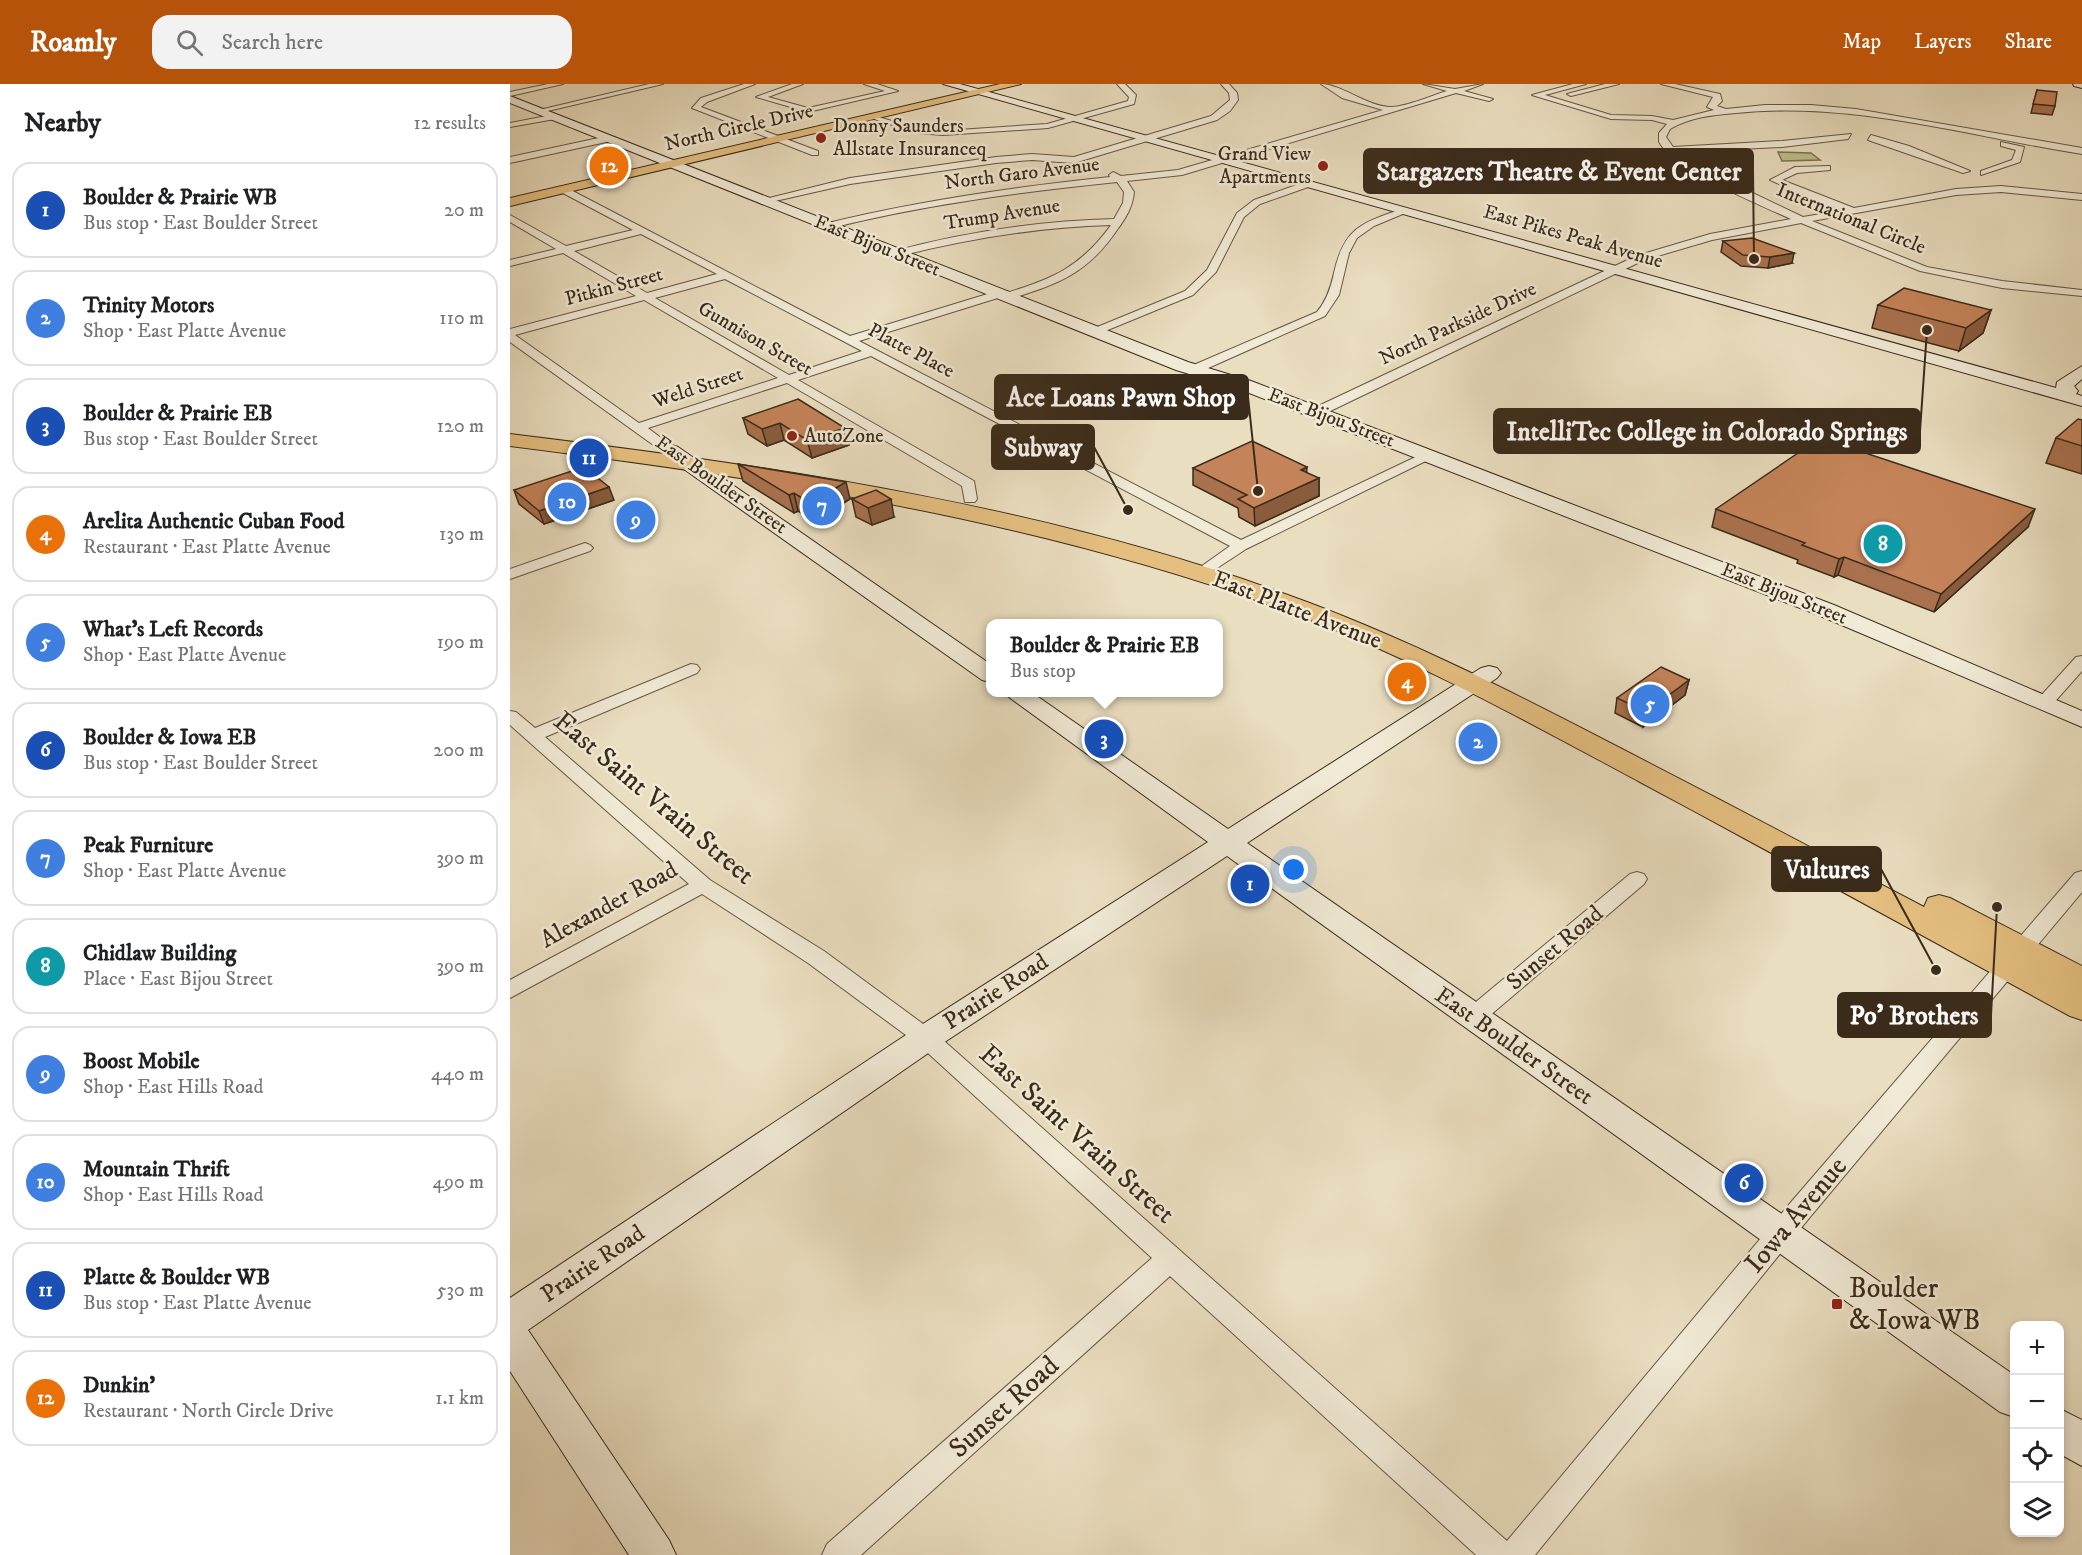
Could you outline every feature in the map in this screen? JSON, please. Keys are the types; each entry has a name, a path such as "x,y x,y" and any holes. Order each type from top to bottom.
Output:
{"main road":[{"name":"North Circle Drive","path":"510,202 1015,84"},
{"name":"East Platte Avenue","path":"510,429 681,458 733,480 913,498 1207,568"},
{"name":"East Platte Avenue","path":"510,440 861,478 1065,520 1207,568 1481,678 2014,958 2082,1006"},
{"path":"913,498 928,496 948,500 970,499"},
{"path":"996,517 1010,512 1037,519 1065,520"},
{"name":"East Platte Avenue","path":"2014,958 2082,981"}],"street":[{"path":"510,94 559,84"},
{"path":"510,125 658,84"},
{"path":"751,84 704,100 696,108 815,153"},
{"path":"799,84 760,98 808,110 894,92 868,84"},
{"name":"East Pikes Peak Avenue","path":"948,84 1615,270 2074,394"},
{"path":"872,117 917,131 936,133 1041,127 1074,120 1131,102 1132,94 1122,84"},
{"path":"1074,160 1202,123 1223,112 1234,100 1233,93 1226,84"},
{"path":"1326,84 1346,96 1392,110"},
{"path":"1427,84 1489,99"},
{"name":"North Garo Avenue","path":"827,226 890,211 1052,186 1170,175 1479,84"},
{"path":"1582,84 1537,94 1547,99 1611,117 1652,118 1674,123"},
{"path":"1547,99 1615,84"},
{"path":"1665,84 1717,96 1718,100 1710,106"},
{"name":"East Bijou Street","path":"510,99 1094,332 1193,370 1241,383 1826,610 2082,720"},
{"path":"1679,110 1710,106 1724,111"},
{"path":"1898,135 1862,135 1788,143 1670,150 1664,143 1662,135 1667,127 1674,123 1724,111 1766,107 1824,107 1881,114 2082,151"},
{"path":"1684,130 1720,118 1791,111 1869,117 1919,130 2022,149 2014,164 1981,177"},
{"path":"1652,118 1669,113"},
{"path":"1919,130 1934,125"},
{"path":"1862,135 1906,148 1981,177 1991,190"},
{"path":"510,160 608,139"},
{"path":"1680,141 1687,149"},
{"name":"International Circle","path":"1670,150 1742,192 1921,268 1957,276 2082,293"},
{"path":"762,201 844,182 1032,157 1074,160 1099,167 1120,180 1130,196 1116,222 1091,258 1079,268 1002,295 849,340"},
{"path":"1827,168 1795,170 1775,180 1822,201 1854,210"},
{"path":"1094,332 1189,293 1208,277 1240,215 1264,199 1308,184"},
{"name":"Platte Place","path":"564,190 1241,546"},
{"name":"North Parkside Drive","path":"1317,412 1615,270 1649,255 1688,242 1942,194 1991,190 2082,198"},
{"path":"1193,370 1321,314 1332,300 1352,237 1366,226 1405,211"},
{"name":"Gunnison Street","path":"510,218 969,484 970,499"},
{"name":"Trump Avenue","path":"896,254 931,244 1057,224 1116,222"},
{"path":"510,263 643,231"},
{"name":"Pitkin Street","path":"510,335 727,275"},
{"name":"East Boulder Street","path":"510,335 681,458"},
{"name":"Weld Street","path":"639,427 872,352"},
{"path":"2074,394 2063,386 2082,371"},
{"path":"1207,568 1241,546 1429,456"},
{"name":"East Boulder Street","path":"733,480 986,672"},
{"path":"510,574 585,548"},
{"path":"2044,703 2082,661"},
{"path":"532,736 691,669"},
{"name":"Prairie Road","path":"510,1320 926,1038 1481,678"},
{"name":"East Boulder Street","path":"1020,697 2010,1395"},
{"name":"East Saint Vrain Street","path":"510,716 703,885 816,957 926,1038 1499,1555"},
{"name":"Iowa Avenue","path":"1515,1555 1780,1233 2082,878"},
{"name":"Sunset Road","path":"1473,1017 1637,879"},
{"name":"Alexander Road","path":"510,990 703,885"},
{"name":"Sunset Road","path":"838,1555 1170,1259"},
{"path":"510,1337 654,1555"},
{"path":"2064,1432 2082,1445"}],"green space":[{"path":"1778,152 1811,153 1820,160 1782,161"}],"building":[{"path":"2037,90 2057,92 2055,106 2033,104"},
{"path":"1752,238 1794,253 1770,257 1743,255 1723,241"},
{"path":"1904,288 1991,310 1966,328 1878,305"},
{"path":"798,399 845,428 807,440 780,423 762,429 743,418"},
{"path":"2078,419 2082,420 2082,446 2056,438"},
{"path":"1820,438 2035,509 1941,594 1844,557 1839,559 1802,545 1805,543 1716,509"},
{"path":"1252,441 1307,467 1301,470 1319,478 1254,508 1238,499 1247,495 1193,468"},
{"path":"738,464 846,482 810,503 794,493 789,495"},
{"path":"584,467 609,487 539,511 514,490"},
{"path":"876,490 891,499 868,508 852,499"},
{"path":"1661,667 1689,680 1646,712 1617,698"}],"place":[{"name":"Donny Saunders Allstate Insuranceq","path":"821,138"},
{"name":"Dunkin'","path":"609,166"},
{"name":"Grand View Apartments","path":"1323,166"},
{"name":"Stargazers Theatre & Event Center","path":"1754,259"},
{"name":"IntelliTec College in Colorado Springs","path":"1927,330"},
{"name":"AutoZone","path":"792,436"},
{"name":"Platte & Boulder WB","path":"589,458"},
{"name":"Ace Loans Pawn Shop","path":"1258,491"},
{"name":"Mountain Thrift","path":"567,502"},
{"name":"Peak Furniture","path":"822,506"},
{"name":"Subway","path":"1128,510"},
{"name":"Boost Mobile","path":"636,520"},
{"name":"Chidlaw Building","path":"1883,544"},
{"name":"Arelita Authentic Cuban Food","path":"1407,682"},
{"name":"What's Left Records","path":"1650,704"},
{"name":"Boulder & Prairie EB","path":"1104,739"},
{"name":"Trinity Motors","path":"1478,742"},
{"name":"Boulder & Prairie WB","path":"1250,884"},
{"name":"Po’ Brothers","path":"1997,907"},
{"name":"Vultures","path":"1936,970"},
{"name":"Boulder & Iowa EB","path":"1744,1183"},
{"name":"Boulder & Iowa WB","path":"1837,1304"}]}
